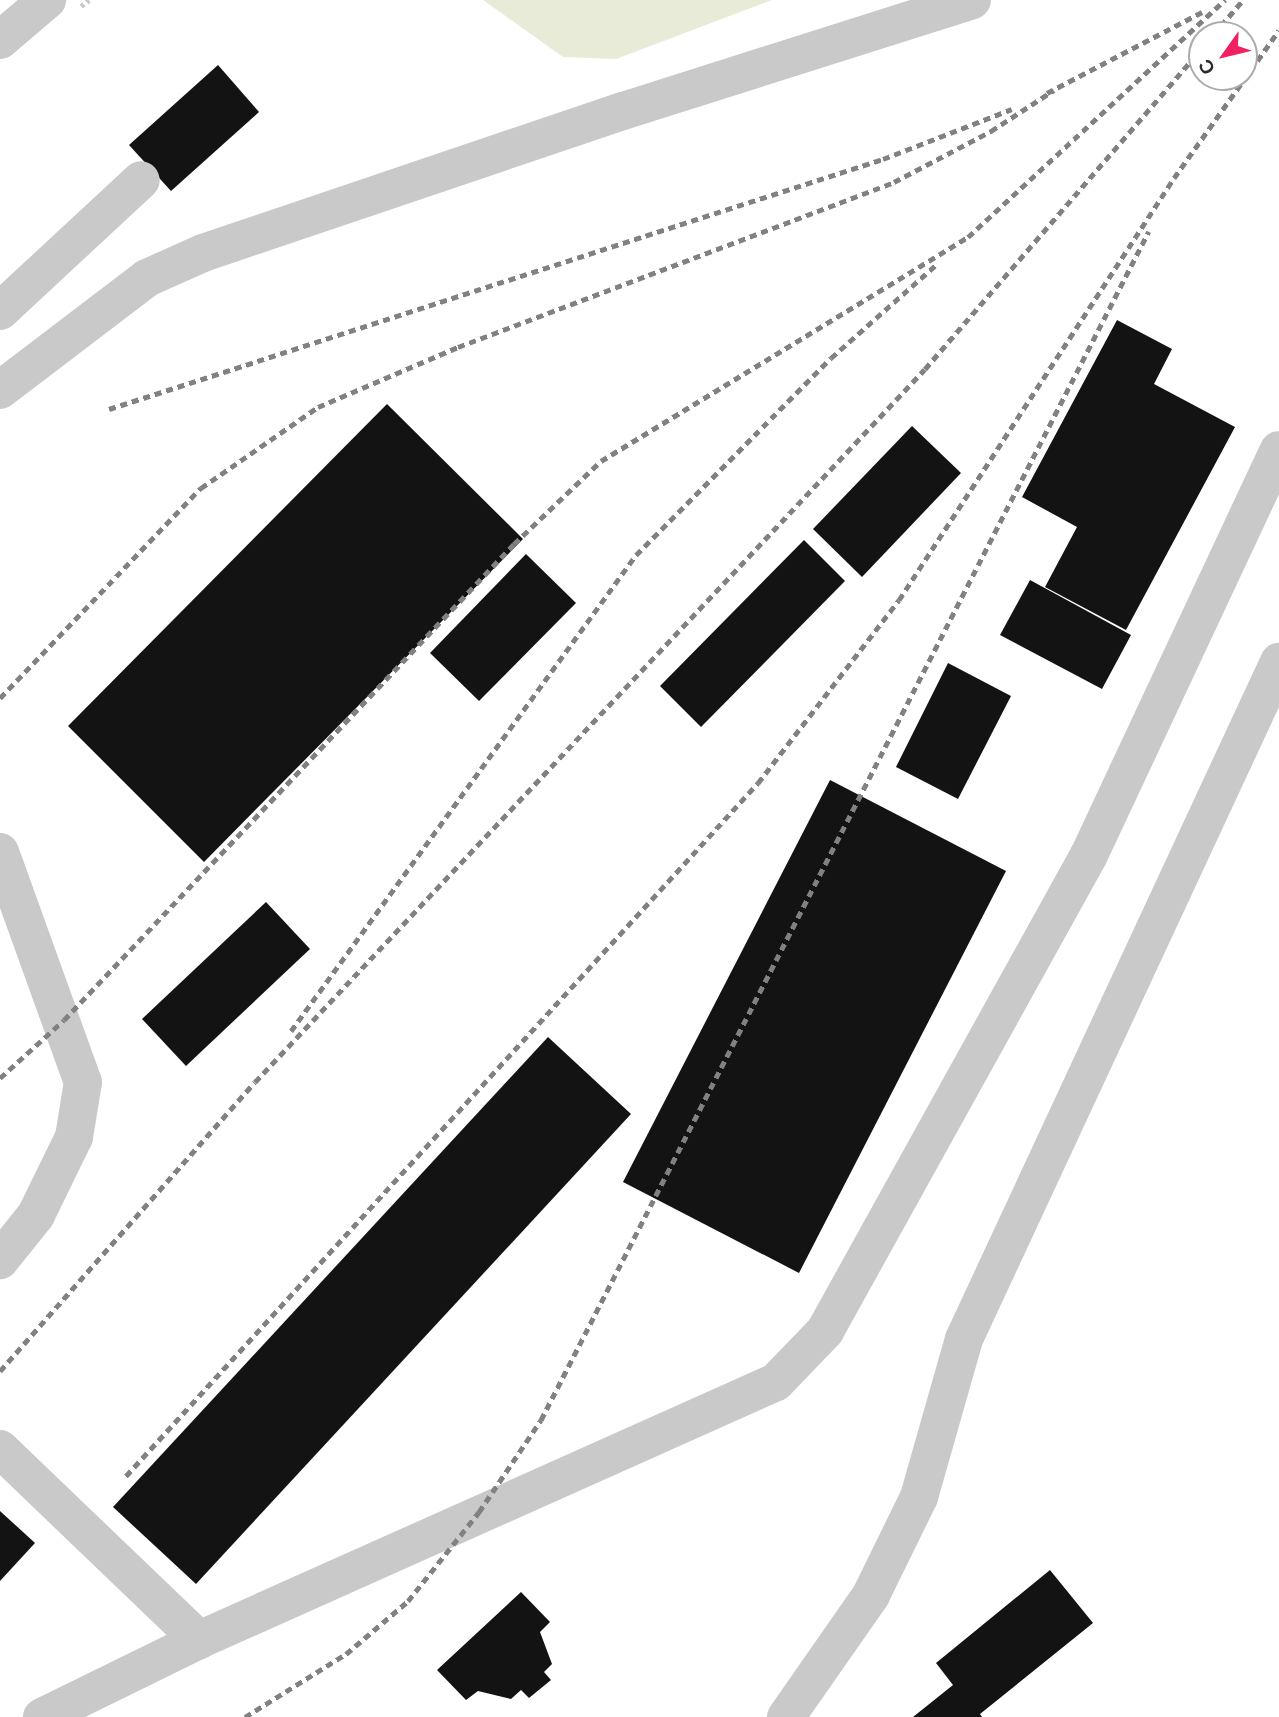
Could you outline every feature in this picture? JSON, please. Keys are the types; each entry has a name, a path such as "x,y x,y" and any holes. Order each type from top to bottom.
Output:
{"street":[{"path":"0,40 47,0"},
{"path":"0,390 147,278 203,253 623,111 972,0"},
{"path":"0,311 141,180"},
{"path":"43,1717 199,1640 776,1382 825,1331 1089,855 1279,450"},
{"path":"786,1717 871,1595 919,1497 964,1339 1279,662"},
{"path":"0,852 83,1082 69,1148 36,1215 0,1260"},
{"path":"0,1449 199,1640"}],"green space":[{"path":"483,0 772,0 616,59 563,57"}],"building":[{"path":"218,65 259,112 171,191 129,145"},
{"path":"1117,320 1172,349 1154,384 1235,427 1126,630 1045,587 1077,527 1022,497"},
{"path":"387,404 523,539 204,862 68,726"},
{"path":"912,426 961,473 862,577 813,529"},
{"path":"804,540 845,581 701,727 660,686"},
{"path":"526,554 576,603 479,701 430,653"},
{"path":"1030,580 1131,635 1102,689 1000,635"},
{"path":"948,663 1011,696 958,799 896,767"},
{"path":"830,780 1006,871 799,1273 623,1182"},
{"path":"266,902 310,949 186,1066 142,1019"},
{"path":"548,1037 631,1114 196,1584 113,1507"},
{"path":"0,1511 35,1543 0,1581"},
{"path":"1050,1570 1093,1623 980,1714 982,1717 913,1717 953,1685 936,1663"},
{"path":"521,1592 550,1622 540,1632 552,1664 544,1672 551,1680 529,1698 521,1690 511,1699 478,1691 466,1700 437,1670"}],"railway":[{"path":"0,1078 64,1020 514,544 601,461 968,237 1225,0"},
{"path":"1225,21 1243,0"},
{"path":"1047,93 1202,12"},
{"path":"126,1476 758,783 899,600 1174,178 1279,30"},
{"path":"0,1371 255,1082 925,369 1188,64"},
{"path":"0,698 201,488 318,407 458,347 894,182 991,131 1054,90"},
{"path":"109,409 883,159 1012,109"},
{"path":"245,1717 346,1654 408,1601 479,1512 541,1420 1149,231"},
{"path":"291,1031 636,555 831,358 938,263"}]}
